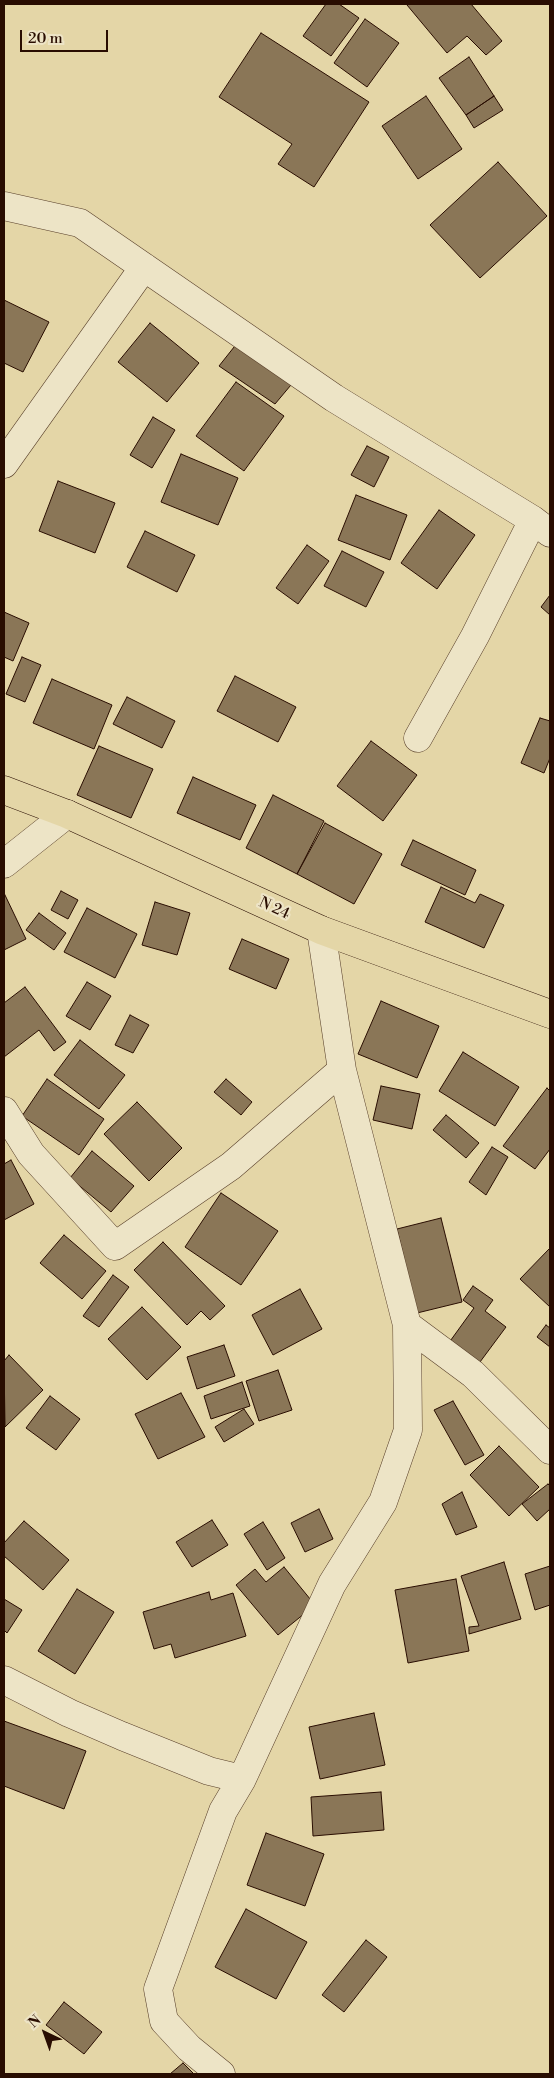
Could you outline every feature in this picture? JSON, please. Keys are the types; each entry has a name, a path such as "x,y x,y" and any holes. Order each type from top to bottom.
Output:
{"main road":[{"name":"N 24","path":"4,790 67,814 321,930 550,1014"}],"street":[{"path":"4,206 80,223 334,398 542,526 475,636 418,738"},
{"path":"4,464 144,267"},
{"path":"4,864 67,814"},
{"path":"221,2074 189,2048 164,2021 158,1989 223,1811 242,1779 332,1584 382,1502 408,1430 407,1325 342,1070 321,930"},
{"path":"4,1111 31,1154 115,1246 231,1166 342,1070"},
{"path":"407,1325 472,1374 550,1450"},
{"path":"4,1680 69,1714 209,1771 242,1779"}],"building":[{"path":"326,4 339,4 359,18 331,56 303,36"},
{"path":"471,4 502,41 486,55 467,36 447,53 407,5"},
{"path":"365,19 399,43 367,87 334,63"},
{"path":"261,33 369,102 314,187 278,164 292,144 219,97"},
{"path":"469,57 494,96 466,115 439,78"},
{"path":"426,96 462,149 418,179 382,126"},
{"path":"494,96 503,110 474,128 466,115"},
{"path":"498,162 547,216 480,278 430,225"},
{"path":"4,300 49,322 23,372 4,363"},
{"path":"150,323 199,363 167,402 118,362"},
{"path":"242,337 296,379 275,404 219,366"},
{"path":"236,382 284,416 244,471 196,436"},
{"path":"153,417 175,430 152,468 130,455"},
{"path":"367,446 389,457 374,487 351,475"},
{"path":"181,454 238,478 218,525 161,502"},
{"path":"58,481 115,503 95,553 39,531"},
{"path":"356,495 407,515 390,560 338,540"},
{"path":"439,510 475,535 437,589 401,563"},
{"path":"145,531 195,555 177,592 127,567"},
{"path":"307,545 329,561 298,604 276,588"},
{"path":"342,551 384,572 366,607 324,586"},
{"path":"550,595 550,615 541,607"},
{"path":"4,612 29,623 13,661 4,657"},
{"path":"22,657 41,665 25,702 6,694"},
{"path":"235,676 296,707 278,742 217,711"},
{"path":"52,679 112,705 94,749 33,723"},
{"path":"127,697 175,721 162,748 113,724"},
{"path":"540,718 550,721 550,758 544,773 521,763"},
{"path":"371,741 417,775 383,821 337,786"},
{"path":"99,746 153,769 131,818 77,795"},
{"path":"193,777 256,805 240,840 177,813"},
{"path":"273,795 324,821 297,874 246,848"},
{"path":"325,823 382,854 354,904 297,874"},
{"path":"413,840 476,870 465,895 401,865"},
{"path":"441,887 475,903 480,894 504,905 484,948 425,922"},
{"path":"61,891 78,900 68,919 51,910"},
{"path":"4,893 26,939 4,950"},
{"path":"155,902 190,913 177,955 142,945"},
{"path":"87,908 137,934 115,978 64,952"},
{"path":"39,913 66,933 54,950 26,930"},
{"path":"242,939 289,959 276,989 229,969"},
{"path":"87,982 111,996 90,1030 66,1016"},
{"path":"25,987 66,1042 54,1051 39,1030 4,1057 4,1003"},
{"path":"381,1001 439,1026 417,1078 358,1054"},
{"path":"130,1015 149,1025 133,1053 115,1045"},
{"path":"80,1040 125,1075 99,1109 54,1075"},
{"path":"463,1052 519,1087 495,1126 439,1091"},
{"path":"47,1079 104,1119 79,1155 22,1116"},
{"path":"226,1079 252,1102 241,1115 214,1092"},
{"path":"381,1086 420,1094 412,1129 373,1120"},
{"path":"547,1088 550,1091 550,1149 535,1169 503,1146"},
{"path":"137,1102 182,1148 149,1181 104,1134"},
{"path":"446,1115 479,1143 466,1158 433,1130"},
{"path":"492,1147 508,1157 486,1195 469,1182"},
{"path":"92,1151 134,1186 111,1212 70,1178"},
{"path":"11,1160 34,1204 4,1220 4,1164"},
{"path":"221,1193 278,1231 241,1285 185,1247"},
{"path":"441,1218 462,1302 417,1313 397,1229"},
{"path":"64,1235 106,1271 82,1299 40,1263"},
{"path":"163,1242 225,1306 210,1320 201,1311 187,1325 134,1270"},
{"path":"550,1248 550,1307 520,1279"},
{"path":"113,1275 129,1287 99,1327 83,1316"},
{"path":"473,1286 493,1300 485,1311 506,1327 477,1366 448,1344 474,1308 463,1300"},
{"path":"300,1289 322,1329 273,1355 252,1315"},
{"path":"142,1307 181,1347 147,1380 108,1339"},
{"path":"546,1325 550,1328 550,1347 537,1337"},
{"path":"224,1345 235,1376 197,1389 187,1357"},
{"path":"9,1355 43,1390 5,1427 4,1361"},
{"path":"278,1370 292,1410 259,1421 246,1381"},
{"path":"242,1382 250,1406 211,1419 204,1396"},
{"path":"181,1393 205,1437 158,1459 135,1414"},
{"path":"50,1396 80,1419 56,1450 26,1428"},
{"path":"453,1401 484,1455 465,1465 434,1410"},
{"path":"244,1409 254,1424 224,1442 215,1427"},
{"path":"499,1446 539,1487 509,1516 470,1475"},
{"path":"548,1484 550,1486 550,1509 537,1521 522,1504"},
{"path":"462,1492 477,1527 456,1535 442,1504"},
{"path":"319,1509 333,1539 305,1552 291,1523"},
{"path":"212,1520 228,1545 192,1567 176,1542"},
{"path":"24,1521 69,1560 43,1590 4,1556 4,1543"},
{"path":"263,1522 285,1558 267,1570 244,1534"},
{"path":"504,1562 521,1619 469,1634 469,1627 479,1626 461,1576"},
{"path":"550,1566 550,1605 535,1610 525,1574"},
{"path":"284,1567 315,1605 278,1635 236,1585 255,1569 266,1582"},
{"path":"456,1579 469,1651 408,1663 395,1590"},
{"path":"77,1589 114,1612 75,1674 38,1651"},
{"path":"209,1592 211,1600 233,1593 246,1636 175,1658 171,1644 154,1649 143,1612"},
{"path":"4,1599 22,1610 7,1633 4,1630"},
{"path":"374,1713 385,1765 320,1779 309,1727"},
{"path":"4,1721 86,1751 64,1809 4,1786"},
{"path":"381,1792 384,1830 313,1836 311,1797"},
{"path":"266,1833 324,1854 305,1906 247,1885"},
{"path":"246,1909 307,1942 276,1999 215,1967"},
{"path":"366,1940 387,1957 344,2012 322,1995"},
{"path":"64,2002 102,2032 84,2054 46,2025"},
{"path":"183,2063 194,2074 170,2074"}]}
